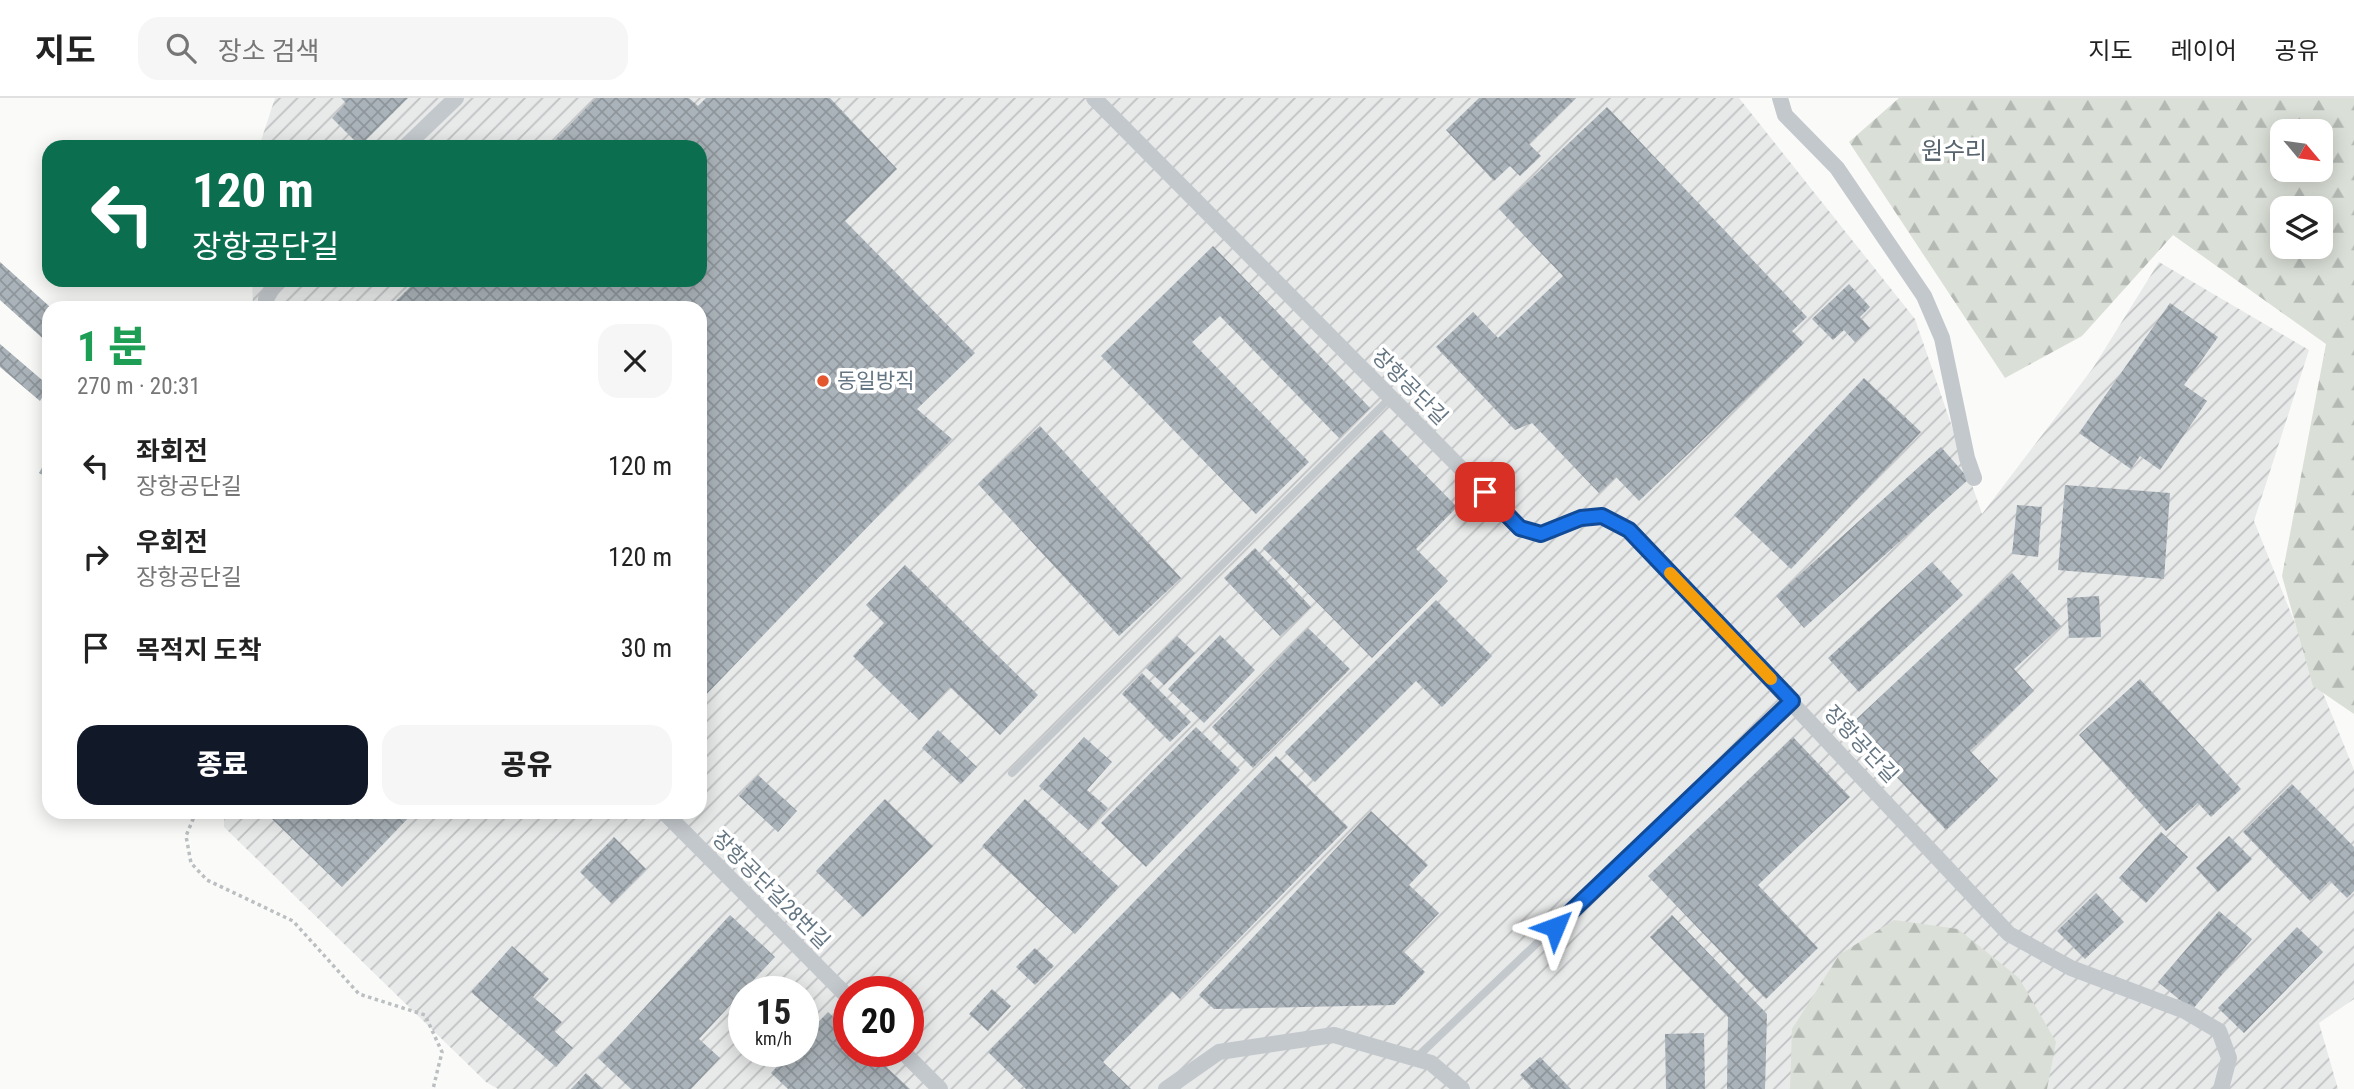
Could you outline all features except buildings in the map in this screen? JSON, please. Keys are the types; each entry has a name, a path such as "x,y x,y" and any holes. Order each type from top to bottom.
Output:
{"street":[{"path":"412,140 456,98"},
{"name":"장항공단길","path":"1094,98 1520,528 1541,534 1581,518 1602,516 1629,530 2009,934 2071,968 2185,1011 2219,1031 2229,1058 2221,1089"},
{"path":"1780,98 1785,115 1837,168 1924,296 1942,338 1974,478"},
{"name":"장항공단길28번길","path":"671,819 833,982"},
{"path":"1166,1089 1219,1052 1334,1035 1431,1063 1462,1089"},
{"path":"918,1067 940,1089"}],"lane":[{"path":"1012,773 1391,397"},
{"path":"1416,1059 1792,701"}],"path":[{"path":"193,819 186,836 191,863 207,880 293,921 359,994 425,1015 442,1052 433,1089"}],"shaded area":[{"path":"275,98 1739,98 1915,319 1982,514 2093,368 2159,262 2309,350 2254,521 2354,770 2354,999 2319,1023 2338,1089 498,1089 486,1082 224,827 224,819 707,819 707,301 253,301 252,287 707,287 707,140 261,140"}],"green space":[{"path":"1899,98 2354,98 2354,714 2313,686 2282,576 2326,344 2173,235 2082,336 2005,378 1849,142"},
{"path":"1894,920 1958,929 2019,978 2056,1042 2047,1089 1790,1089 1792,1029 1839,955"}],"slow traffic":[{"path":"1670,573 1771,679"}],"place":[{"name":"동일방직","path":"823,381"}],"district":[{"name":"원수리","path":"1954,151"}],"route":[{"path":"1485,492 1520,528 1541,534 1581,518 1602,516 1629,530 1792,701 1555,927"}]}
